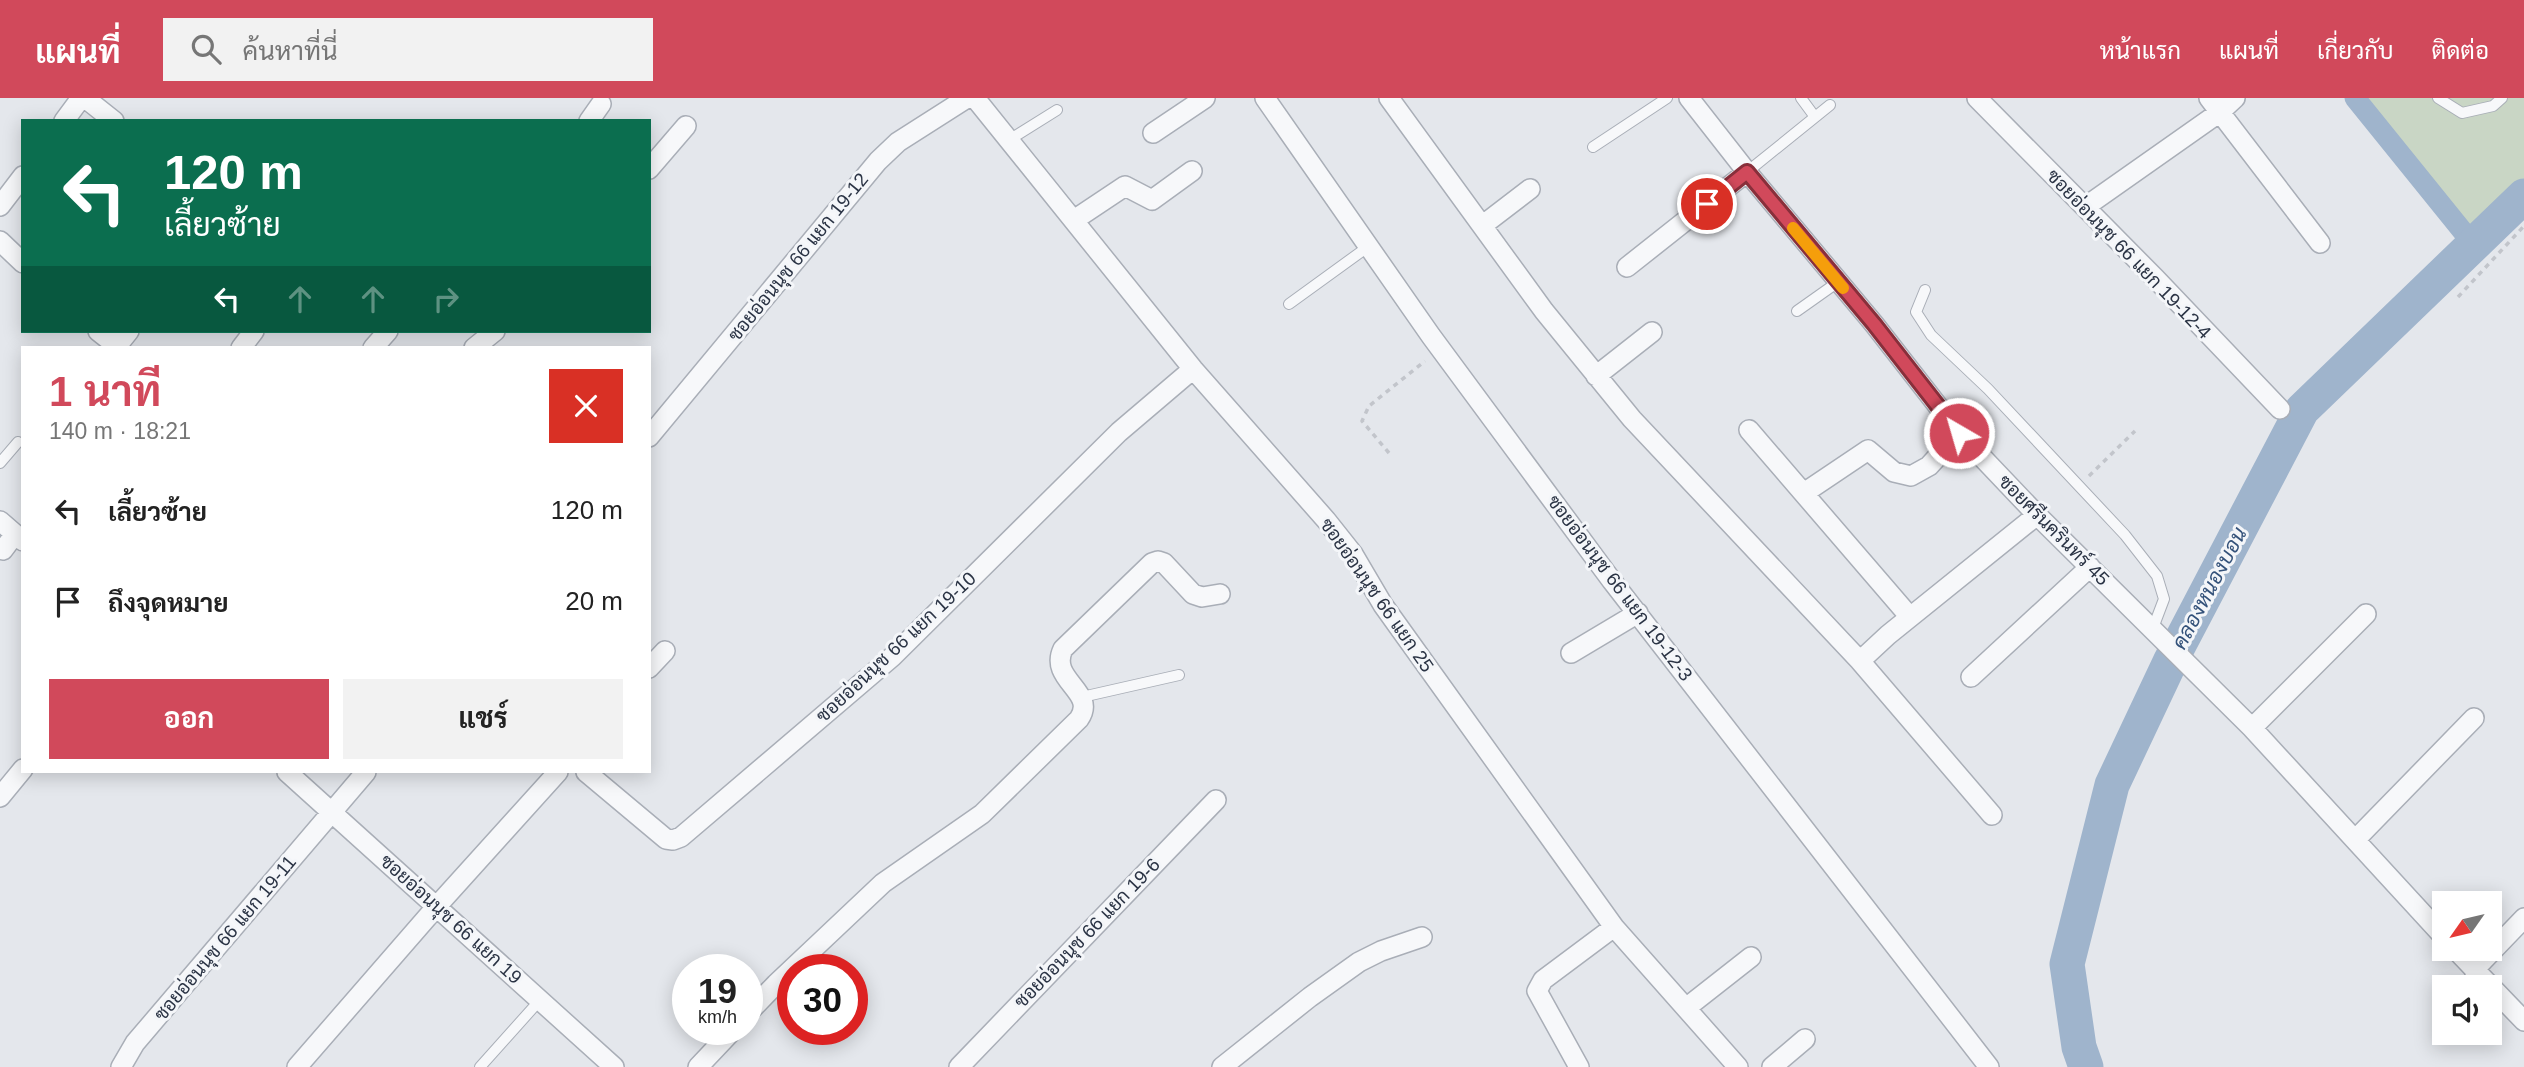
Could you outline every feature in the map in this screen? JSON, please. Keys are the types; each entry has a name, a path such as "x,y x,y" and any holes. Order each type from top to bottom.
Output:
{"street":[{"path":"66,119 83,98 111,119"},
{"name":"ซอยอ่อนนุช 66 แยก 19-12","path":"651,435 878,160 898,142 967,98"},
{"name":"ซอยอ่อนนุช 66 แยก 25","path":"975,98 1193,369 1353,554 1382,605 1614,927 1738,1067"},
{"path":"1153,133 1206,98"},
{"name":"ซอยอ่อนนุช 66 แยก 19-12-3","path":"1265,98 1440,349 1638,613 1989,1067"},
{"path":"1389,98 1544,311 1632,419 1860,661 1992,815"},
{"name":"ซอยศรีนครินทร์ 45","path":"1689,98 1959,433 2037,515 2252,728 2432,924"},
{"name":"ซอยอ่อนนุช 66 แยก 19-12-4","path":"1978,98 2280,409"},
{"path":"2085,207 2214,105 2235,98"},
{"path":"590,119 601,104"},
{"path":"2214,105 2320,243"},
{"path":"651,167 686,126"},
{"path":"1074,220 1125,186 1152,200 1192,171"},
{"path":"1627,267 1747,172"},
{"path":"0,206 21,179"},
{"path":"1482,225 1530,189"},
{"path":"0,241 21,261"},
{"path":"1596,376 1652,332"},
{"path":"102,333 122,342"},
{"path":"476,346 493,333"},
{"name":"ซอยอ่อนนุช 66 แยก 19-10","path":"587,773 666,839 681,837 892,657 1119,432 1193,369"},
{"path":"1749,430 1910,617"},
{"path":"1804,493 1868,450 1894,472 1911,476 1928,466 1959,433"},
{"path":"1860,661 1910,617 2037,515"},
{"path":"763,997 883,883 982,814 1079,719 1083,714 1082,697 1059,667 1059,657 1063,649 1152,564 1158,561 1164,563 1193,594 1202,597 1220,594"},
{"path":"1970,677 2090,567"},
{"path":"1571,653 1638,613"},
{"path":"2252,728 2367,614"},
{"path":"651,666 665,651"},
{"path":"2356,839 2474,718"},
{"path":"0,797 21,771"},
{"name":"ซอยอ่อนนุช 66 แยก 19","path":"288,773 614,1067"},
{"path":"332,811 365,773"},
{"path":"298,1067 437,906 557,773"},
{"name":"ซอยอ่อนนุช 66 แยก 19-6","path":"959,1067 1216,800"},
{"name":"ซอยอ่อนนุช 66 แยก 19-11","path":"121,1067 135,1043 332,811"},
{"path":"2474,970 2524,918"},
{"path":"1579,1067 1537,991 1543,980 1614,927"},
{"path":"1222,1067 1359,962 1381,951 1422,937"},
{"path":"1685,1008 1751,957"},
{"path":"2466,961 2524,1021"},
{"path":"1772,1067 1805,1039"},
{"path":"698,1067 719,1045"}],"lane":[{"path":"1593,147 1667,98"},
{"path":"1801,98 1815,117"},
{"path":"2438,98 2462,113 2493,106 2502,98"},
{"path":"1747,172 1830,105"},
{"path":"1009,140 1057,110"},
{"path":"1289,304 1368,246"},
{"path":"1797,311 1838,282"},
{"path":"1925,290 1916,312 1931,335 2080,485 2157,576 2164,599 2153,628"},
{"path":"0,463 18,442"},
{"path":"1082,697 1179,675"},
{"path":"480,1067 540,1000"}],"path":[{"path":"2458,297 2524,226"},
{"path":"1388,453 1362,421 1369,406 1440,349"},
{"path":"2080,485 2136,431"}],"green space":[{"path":"2355,98 2524,98 2524,196 2473,244"}],"waterway":[{"path":"2355,98 2473,244"},
{"name":"คลองหนองบอน","path":"2086,1067 2079,1047 2067,964 2112,785 2171,660 2302,410 2524,196"}],"slow traffic":[{"path":"1793,228 1843,288"}],"route":[{"path":"1707,204 1747,172 1874,324 1959,433"}]}
